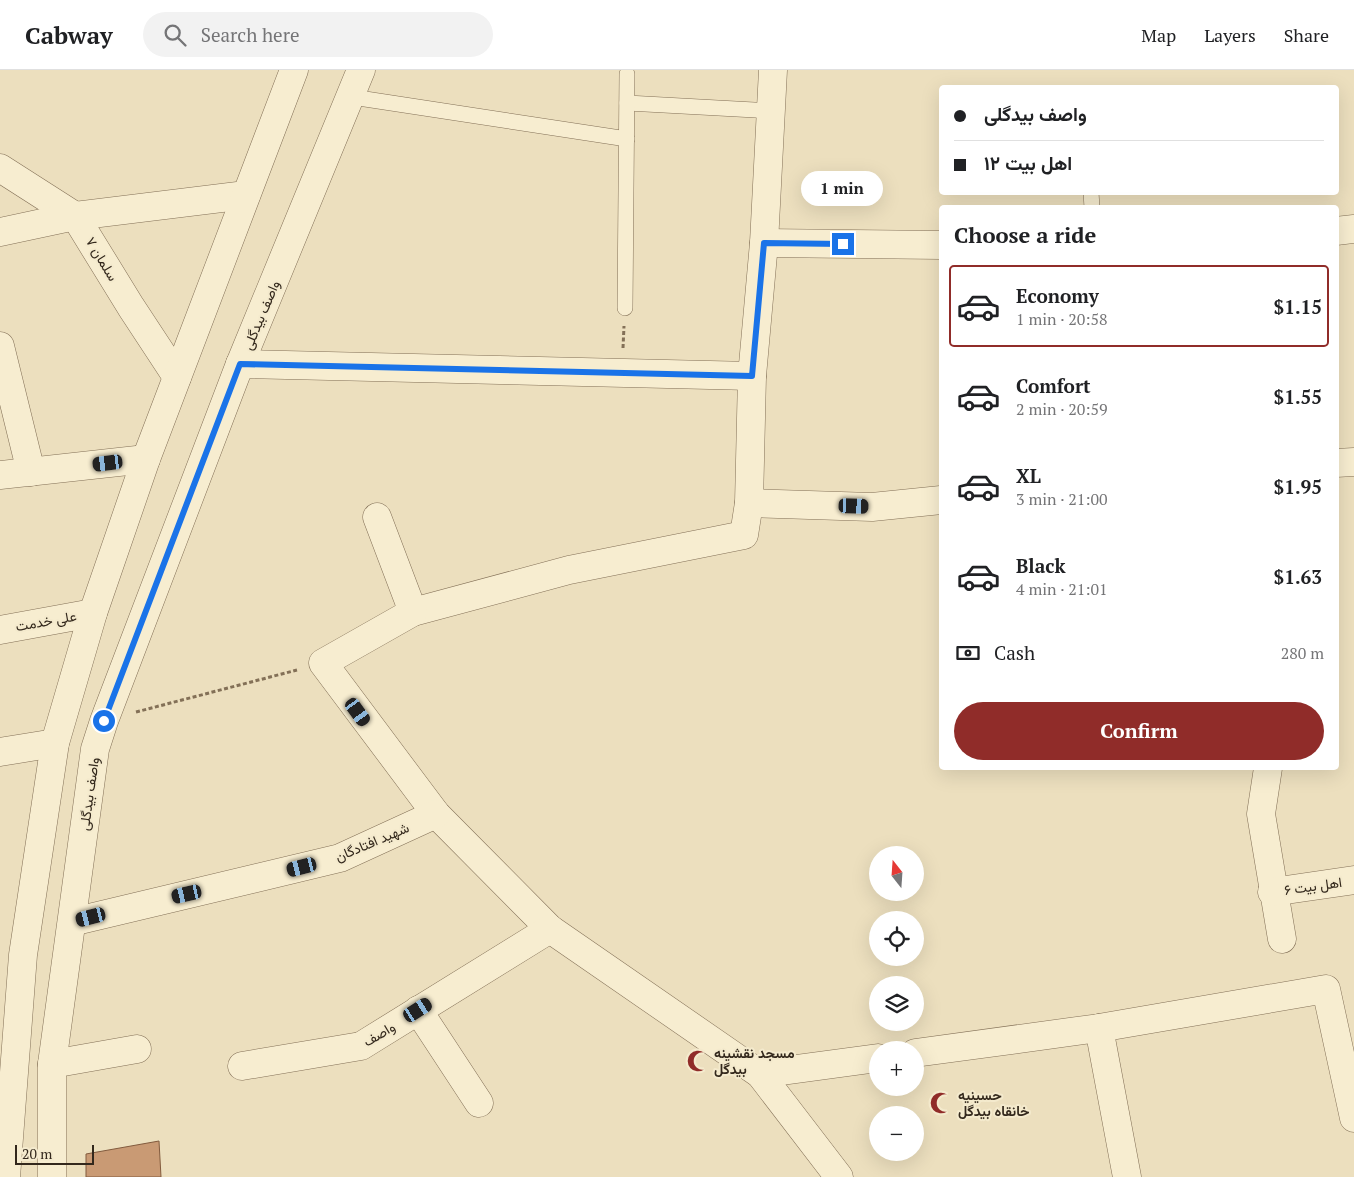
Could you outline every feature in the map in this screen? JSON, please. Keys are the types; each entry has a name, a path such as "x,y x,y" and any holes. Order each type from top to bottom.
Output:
{"street":[{"path":"6,1177 23,955 55,743 92,613 146,459 294,70"},
{"name":"واصف بیدگلی","path":"52,1177 52,1064 95,749 240,364 352,97 361,70"},
{"path":"773,70 764,243 752,376 749,503 744,534 569,570 413,612 323,663 436,814 550,929 760,1074 839,1177"},
{"name":"سلمان ۷","path":"0,168 75,216 177,377"},
{"path":"0,232 75,216 246,195"},
{"path":"1339,231 1354,229"},
{"path":"764,243 939,245"},
{"path":"0,346 31,472"},
{"path":"240,364 752,376"},
{"path":"0,475 146,459"},
{"path":"1339,463 1354,462"},
{"path":"749,503 872,507 939,500"},
{"path":"377,517 413,612"},
{"name":"علی خدمت","path":"0,630 92,613"},
{"path":"0,752 55,743 95,749"},
{"path":"1268,770 1260,814 1272,892 1282,940"},
{"name":"شهید افتادگان","path":"72,922 340,858 436,814"},
{"name":"اهل بیت ۶","path":"1272,892 1354,880"},
{"name":"واصف","path":"242,1066 361,1046 550,929"},
{"path":"924,1052 1099,1028 1326,989 1354,1118"},
{"path":"418,1010 479,1103"},
{"path":"1099,1028 1127,1177"},
{"path":"52,1064 137,1049"},
{"path":"760,1074 869,1059"}],"lane":[{"path":"625,308 628,74"},
{"path":"352,97 627,139"},
{"path":"627,103 771,111"}],"path":[{"path":"622,373 625,308"},
{"path":"104,721 323,663"}],"building":[{"path":"159,1141 161,1177 86,1177 86,1154"}],"place":[{"name":"مسجد نقشینه بیدگل","path":"698,1061"},
{"name":"حسینیه خانقاه بیدگل","path":"941,1103"}],"route":[{"path":"104,721 240,364 752,376 764,243 843,244"}]}
